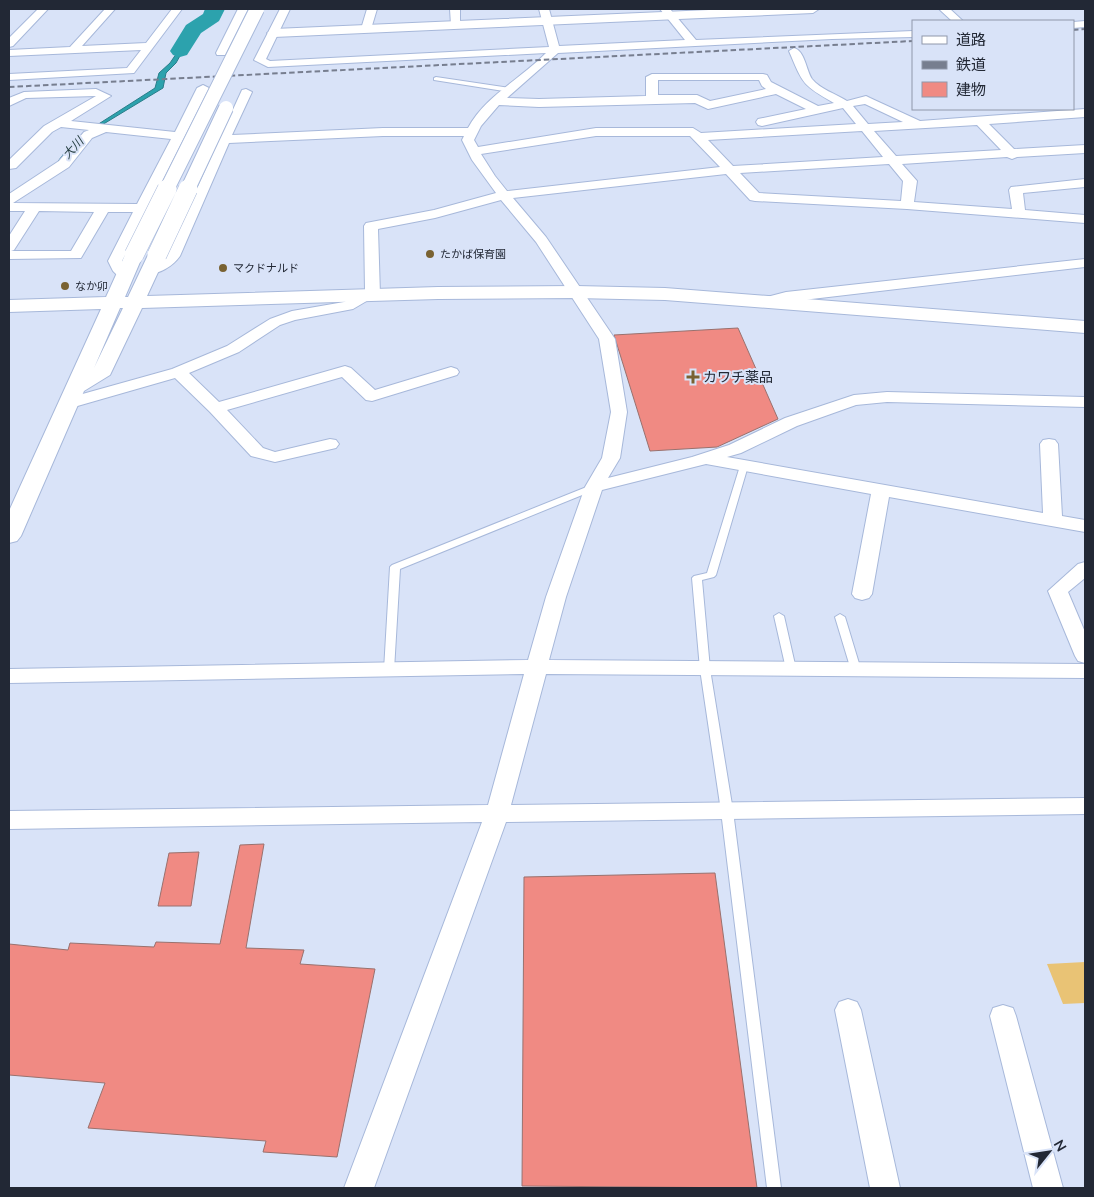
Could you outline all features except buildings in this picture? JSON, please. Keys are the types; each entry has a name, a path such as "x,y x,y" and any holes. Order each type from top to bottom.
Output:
{"street":[{"path":"9,44 43,9"},
{"path":"73,50 110,9"},
{"path":"9,77 130,71 177,9"},
{"path":"221,53 243,9"},
{"path":"9,536 134,255 257,9"},
{"path":"248,62 273,9"},
{"path":"285,9 260,60 268,64 912,34"},
{"path":"366,29 372,9"},
{"path":"455,9 456,25"},
{"path":"274,33 456,25 545,15 812,9"},
{"path":"944,9 957,20"},
{"path":"667,12 693,43"},
{"path":"545,15 556,50"},
{"path":"883,46 912,45"},
{"path":"9,53 148,46"},
{"path":"359,1188 496,814 556,597 594,487 611,458 619,412 607,339 540,240 504,195 473,151 468,140 473,126 486,110 543,64 556,50"},
{"path":"794,51 806,79 814,86 846,104 910,182 907,205"},
{"path":"543,64 561,64"},
{"path":"652,99 652,76 763,77 766,84 818,111"},
{"path":"153,263 166,263 173,256 224,139 243,85"},
{"path":"71,396 103,371 153,263 243,85"},
{"path":"125,275 118,268 115,261 203,88"},
{"path":"497,101 539,103 697,98 708,105 777,90"},
{"path":"9,102 24,95 96,92 105,96 48,129 10,166"},
{"path":"696,134 781,119 866,100 917,124"},
{"path":"473,151 596,132 696,134 980,121 1085,113"},
{"path":"980,121 1012,155"},
{"path":"58,123 179,136"},
{"path":"9,200 64,164 88,135 98,128"},
{"path":"224,139 383,132 471,132"},
{"path":"696,134 755,197 907,205 1085,219"},
{"path":"370,295 371,226 435,214 504,195 730,170 1012,155 1085,149"},
{"path":"1020,214 1016,190 1085,183"},
{"path":"9,207 142,208"},
{"path":"9,247 34,208"},
{"path":"9,255 76,255 103,208"},
{"path":"768,302 786,297 1085,263"},
{"path":"9,306 370,295 576,292 665,294 1085,327"},
{"path":"71,396 178,372 233,349 276,322 292,316 348,306 370,295"},
{"path":"216,408 345,371 372,396 451,372"},
{"path":"178,372 216,408 257,452 275,457 330,444"},
{"path":"594,487 704,459 735,449 791,422 854,400 887,397 1085,402"},
{"path":"1049,444 1053,520"},
{"path":"704,459 1085,526"},
{"path":"862,594 881,490"},
{"path":"1085,568 1058,591 1085,656"},
{"path":"9,676 538,667 1085,670"},
{"path":"9,820 1085,806"},
{"path":"848,1010 885,1188"},
{"path":"1003,1016 1048,1188"}],"lane":[{"path":"436,79 510,90"},
{"path":"744,466 711,574 697,578 705,669 727,811 774,1188"},
{"path":"389,670 395,567 594,487"},
{"path":"779,616 791,669"},
{"path":"840,617 856,670"}],"shaded area":[{"path":"1085,962 1085,1003 1063,1004 1047,964"}],"water":[{"path":"212,14 215,14 215,17 195,29 176,63 166,73 163,88 82,137 60,164 9,198 9,194 56,164 75,139 155,88 159,73 170,63 193,29"}],"waterway":[{"name":"大川","path":"180,51 193,29 212,17 215,9"}],"railway":[{"path":"1074,30 1085,29"},
{"path":"9,87 912,41"}],"place":[{"name":"たかば保育園","path":"430,254"},
{"name":"マクドナルド","path":"223,268"},
{"name":"なか卯","path":"65,286"},
{"name":"カワチ薬品","path":"693,377"}]}
